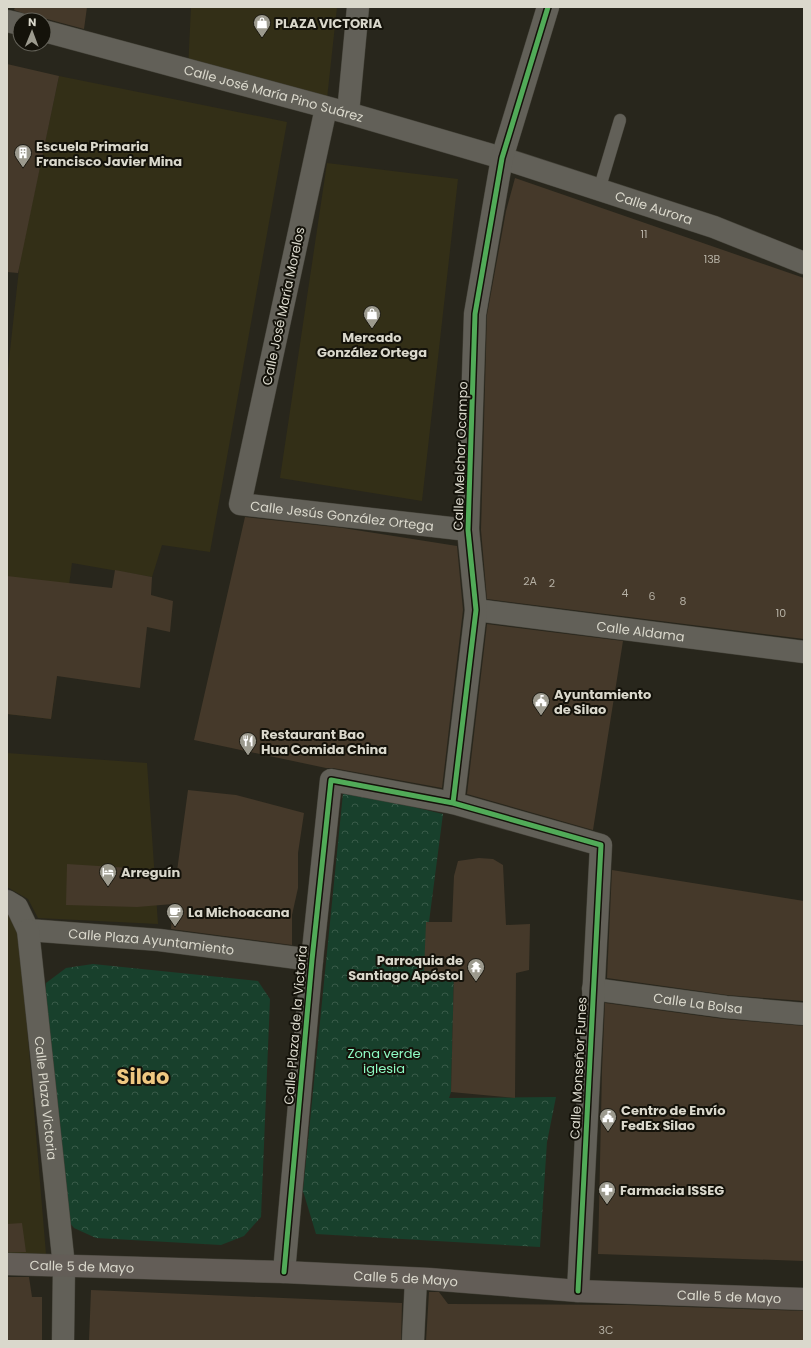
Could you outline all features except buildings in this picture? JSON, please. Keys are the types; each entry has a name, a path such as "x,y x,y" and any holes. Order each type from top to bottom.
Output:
{"main road":[{"name":"Calle 5 de Mayo","path":"7,1264 284,1272 416,1279 578,1291 804,1299"}],"street":[{"path":"348,113 358,7"},
{"name":"Calle Melchor Ocampo","path":"453,803 476,610 468,530 475,314 502,158 548,7"},
{"name":"Calle José María Pino Suárez","path":"52,33 348,113 502,158"},
{"name":"Calle José María Morelos","path":"240,504 326,108"},
{"name":"Calle Aurora","path":"502,158 714,227 804,263"},
{"name":"Calle Jesús González Ortega","path":"240,504 468,530"},
{"name":"Calle Aldama","path":"476,610 804,652"},
{"name":"Calle Plaza de la Victoria","path":"284,1272 312,960 331,780 453,803"},
{"name":"Calle Monseñor Funes","path":"453,803 601,845 578,1291"},
{"path":"7,901 17,907 28,930"},
{"name":"Calle Plaza Ayuntamiento","path":"28,930 158,940 312,960"},
{"name":"Calle Plaza Victoria","path":"28,930 64,1266 63,1341"},
{"name":"Calle La Bolsa","path":"593,989 726,1006 804,1014"},
{"path":"413,1341 416,1279"}],"lane":[{"path":"599,190 620,120"}],"shaded area":[{"name":"PLAZA VICTORIA","path":"191,7 337,7 326,108 188,70"},
{"path":"59,76 287,122 210,552 162,545 152,577 72,563 51,719 7,714 7,378 20,260"},
{"name":"Mercado González Ortega","path":"327,163 458,179 422,501 280,478"},
{"path":"7,753 147,763 158,924 38,918 28,899 7,887"},
{"path":"7,907 17,907 47,1266 7,1263"}],"green space":[{"name":"Zona verde iglesia","path":"343,793 384,800 443,814 426,945 454,973 451,1092 449,1098 556,1097 547,1142 540,1247 316,1234 303,1191"},
{"path":"93,964 258,981 270,999 261,1217 244,1236 221,1245 96,1238 74,1228 62,1213 44,1005 46,983 66,968"}],"cycle path":[{"path":"453,803 476,610 468,530 475,314 502,158 548,7"},
{"path":"284,1272 312,960 331,780 453,803 601,845 578,1291"}],"place":[{"name":"PLAZA VICTORIA","path":"262,38"},
{"name":"Escuela Primaria Francisco Javier Mina","path":"23,168"},
{"name":"Mercado González Ortega","path":"372,329"},
{"name":"Ayuntamiento de Silao","path":"541,716"},
{"name":"Restaurant Bao Hua Comida China","path":"248,756"},
{"name":"Arreguín","path":"108,887"},
{"name":"La Michoacana","path":"175,927"},
{"name":"Parroquia de Santiago Apóstol","path":"476,982"},
{"name":"Centro de Envío FedEx Silao","path":"608,1132"},
{"name":"Farmacia ISSEG","path":"607,1205"}],"district":[{"name":"Silao","path":"143,1077"}]}
